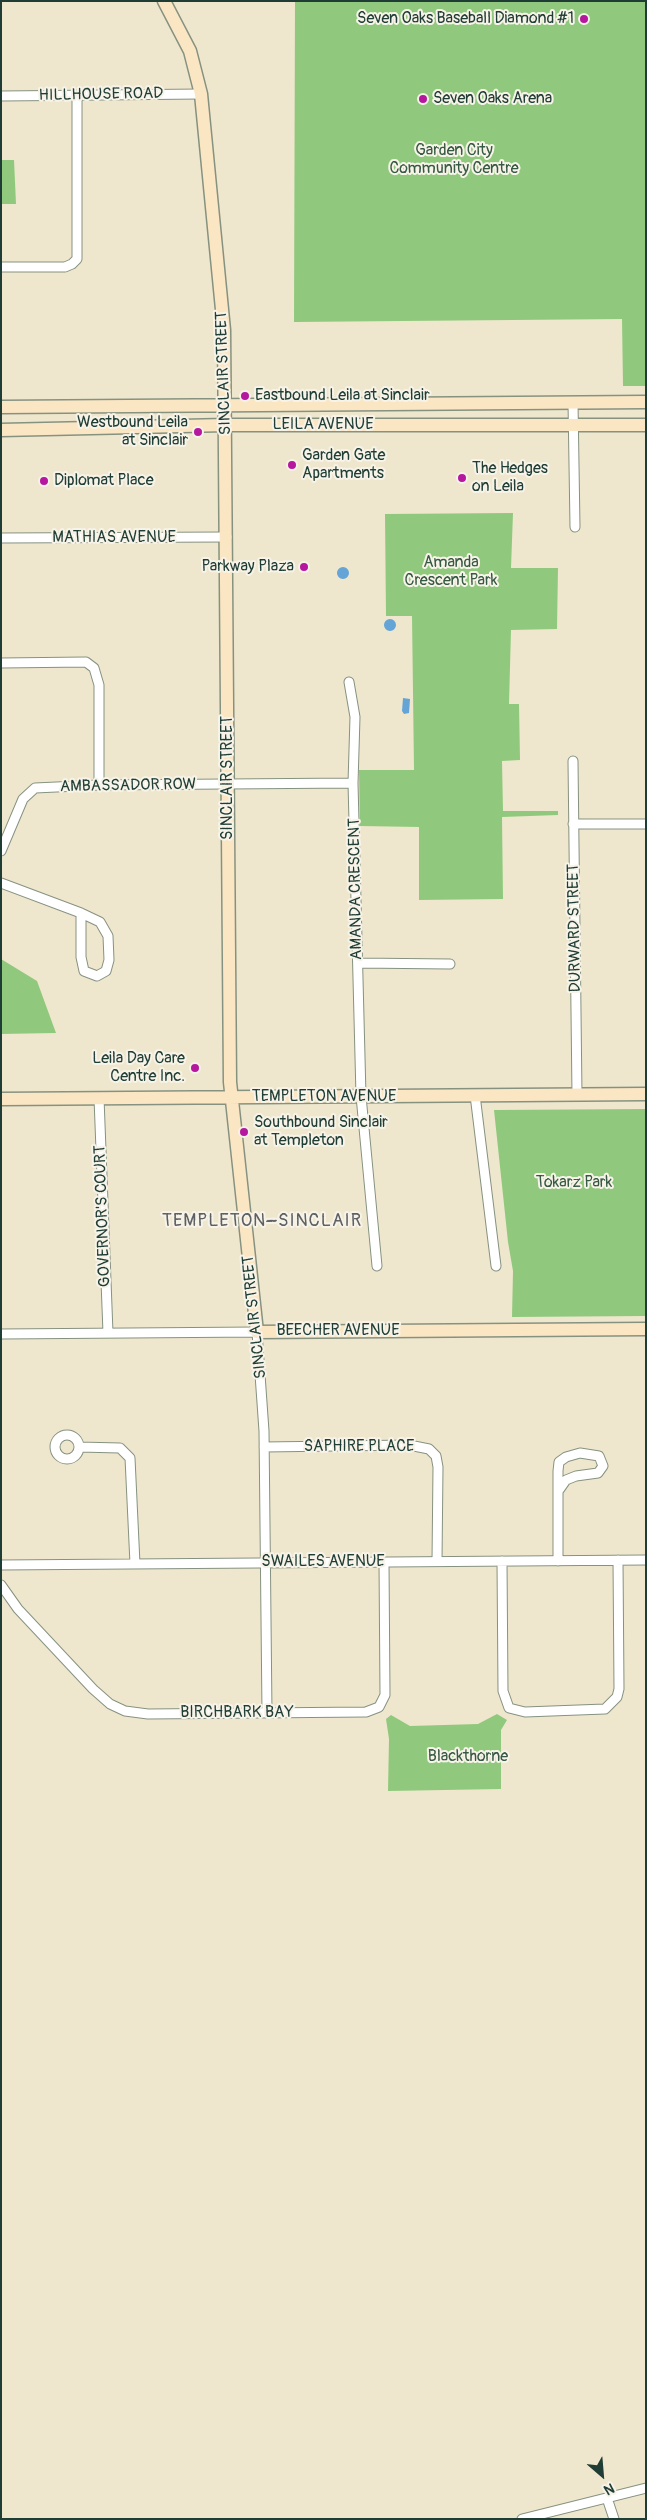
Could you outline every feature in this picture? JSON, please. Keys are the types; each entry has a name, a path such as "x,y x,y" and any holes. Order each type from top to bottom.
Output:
{"street":[{"name":"SINCLAIR STREET","path":"164,1 190,51 201,94 224,330 231,1097 257,1332 264,1447 267,1713"},
{"name":"HILLHOUSE ROAD","path":"1,96 201,94"},
{"path":"1,267 65,267 77,259 77,96"},
{"path":"573,402 575,526"},
{"name":"LEILA AVENUE","path":"1,407 646,402"},
{"name":"LEILA AVENUE","path":"1,430 226,425 646,425"},
{"name":"MATHIAS AVENUE","path":"1,538 227,538"},
{"path":"1,663 86,662 94,668 98,685 99,785"},
{"name":"AMANDA CRESCENT","path":"349,682 355,717 354,783 361,1096 377,1266"},
{"name":"DURWARD STREET","path":"573,761 577,1094"},
{"name":"AMBASSADOR ROW","path":"1,851 23,799 29,792 42,787 354,783"},
{"path":"574,824 646,824"},
{"path":"1,884 81,913 100,922 108,936 109,960 106,971 97,976 84,972 81,957 81,913"},
{"path":"358,964 450,964"},
{"name":"TEMPLETON AVENUE","path":"1,1099 646,1094"},
{"path":"475,1095 496,1266"},
{"name":"GOVERNOR'S COURT","path":"99,1098 108,1333"},
{"name":"BEECHER AVENUE","path":"1,1334 646,1329"},
{"name":"SAPHIRE PLACE","path":"264,1447 409,1445 429,1449 436,1456 438,1468 437,1561"},
{"path":"79,1447 120,1448 130,1458 135,1564"},
{"path":"558,1490 566,1480 576,1476 598,1473 603,1466 599,1456 580,1453 566,1456 560,1462 558,1490 558,1561"},
{"path":"502,1561 503,1691 509,1708 525,1712 605,1709 617,1697 620,1689 618,1560"},
{"name":"SWAILES AVENUE","path":"1,1565 646,1560"},
{"name":"BIRCHBARK BAY","path":"1,1585 18,1609 110,1704 135,1713 366,1712 379,1707 385,1695 384,1562"},
{"path":"522,2519 646,2488"},
{"path":"607,2498 614,2519"}],"green space":[{"name":"Garden City Community Centre","path":"295,1 646,1 646,386 623,386 622,319 294,322"},
{"path":"1,160 14,160 16,204 1,204"},
{"name":"Amanda Crescent Park","path":"513,513 511,568 558,568 557,629 511,630 509,704 519,704 520,760 502,761 503,811 558,811 558,815 502,817 503,899 419,900 419,827 360,826 359,770 414,770 412,616 386,616 385,514"},
{"path":"1,959 37,981 56,1033 1,1034"},
{"name":"Tokarz Park","path":"646,1109 646,1316 512,1317 513,1271 508,1242 494,1110"},
{"name":"Blackthorne","path":"497,1714 507,1720 501,1730 501,1789 388,1791 389,1739 386,1719 391,1715 410,1726 478,1724"}],"water":[{"path":"343,567 349,573 343,579 337,573"},
{"path":"392,619 395,620 395,630 388,631 385,630 384,623 385,620"},
{"path":"403,698 410,699 409,713 404,714 402,711"}],"place":[{"name":"Seven Oaks Baseball Diamond #1","path":"584,19"},
{"name":"Seven Oaks Arena","path":"423,99"},
{"name":"Eastbound Leila at Sinclair","path":"245,396"},
{"name":"Westbound Leila at Sinclair","path":"198,432"},
{"name":"Garden Gate Apartments","path":"292,465"},
{"name":"The Hedges on Leila","path":"462,478"},
{"name":"Diplomat Place","path":"44,481"},
{"name":"Parkway Plaza","path":"304,567"},
{"name":"Leila Day Care Centre Inc.","path":"195,1068"},
{"name":"Southbound Sinclair at Templeton","path":"244,1132"}],"district":[{"name":"TEMPLETON–SINCLAIR","path":"262,1221"}]}
